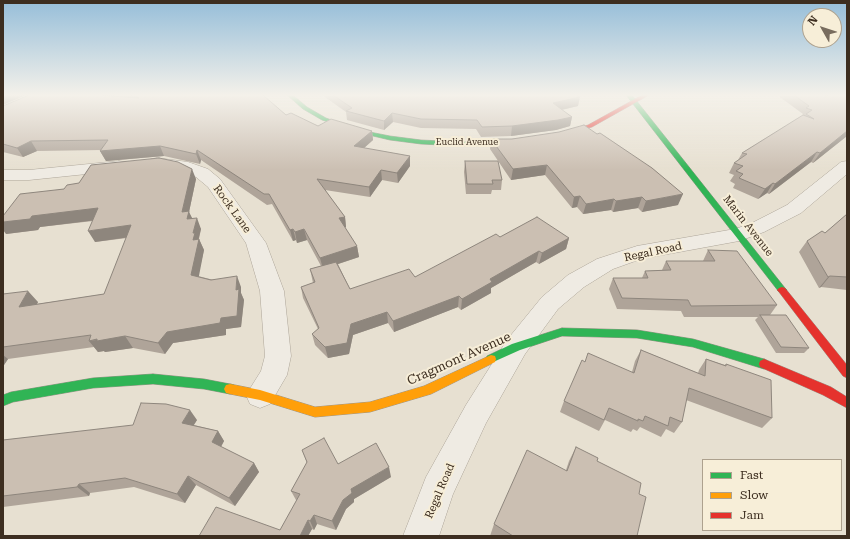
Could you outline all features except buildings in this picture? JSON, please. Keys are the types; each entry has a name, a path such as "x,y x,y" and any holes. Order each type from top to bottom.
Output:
{"street":[{"name":"Euclid Avenue","path":"327,120 358,131 390,138 421,142 487,144 526,139"},
{"path":"549,136 590,126 599,120"},
{"name":"Marin Avenue","path":"649,120 847,373"},
{"name":"Rock Lane","path":"3,175 29,175 164,162 188,166 202,173 214,183 226,198 256,243 272,291 278,356 273,375 260,395"},
{"name":"Regal Road","path":"421,536 438,490 476,414 516,347 550,303 576,281 605,264 637,253 740,235 794,209 847,166"},
{"name":"Cragmont Avenue","path":"3,401 11,398 93,383 153,379 204,384 260,395 315,412 370,407 428,390 516,347 562,332 637,334 693,343 764,364 827,391 847,403"}],"traffic: fast":[{"path":"327,120 358,131 390,138 421,142 462,144 519,141"},
{"path":"649,120 782,290"},
{"path":"491,359 516,347 562,332 637,334 693,343 764,364"},
{"path":"3,401 11,397 93,383 153,379 204,384 230,389"}],"traffic: slow":[{"path":"230,389 260,395 315,412 370,407 427,390 491,359"}],"traffic: jam":[{"path":"557,135 590,126 601,120"},
{"path":"782,290 847,373"},
{"path":"764,364 827,391 847,403"}]}
